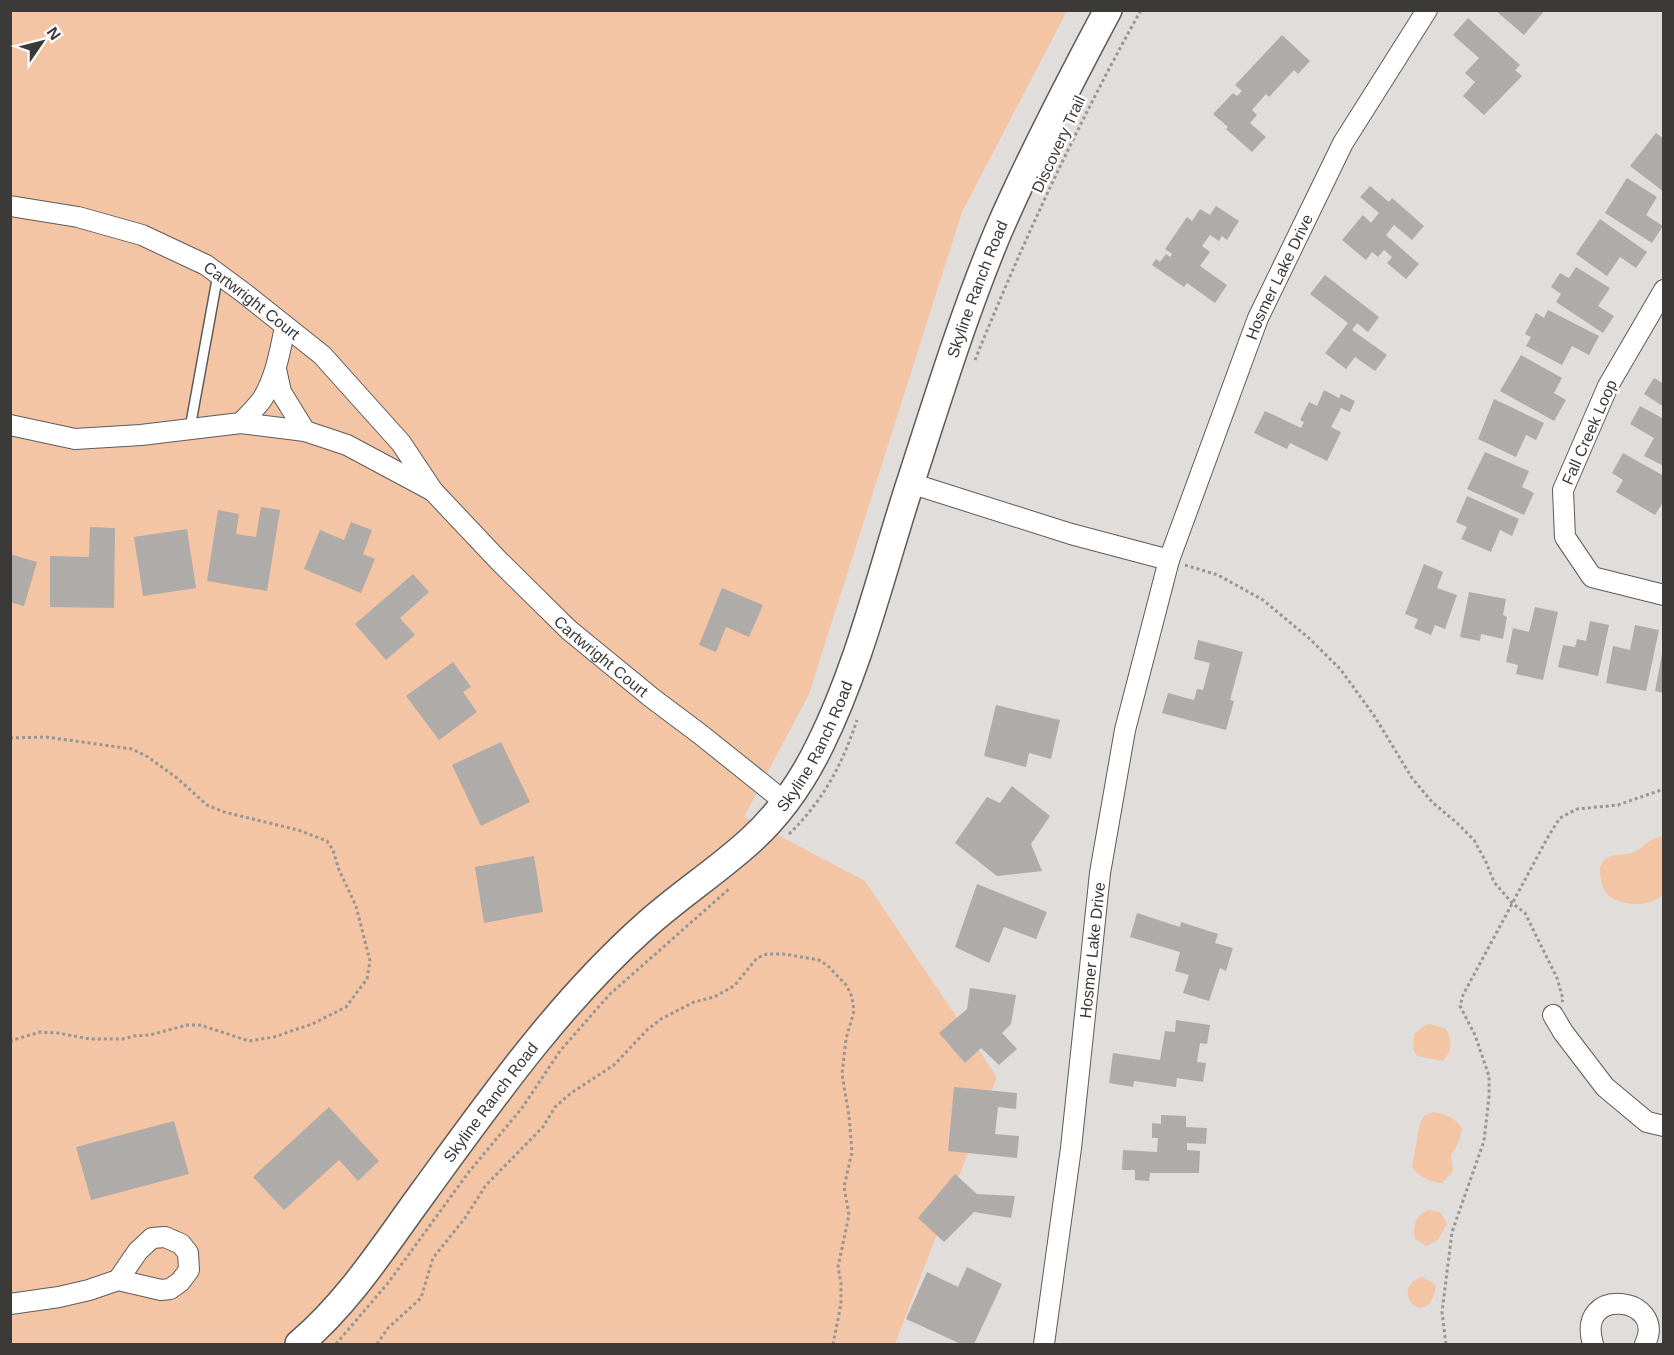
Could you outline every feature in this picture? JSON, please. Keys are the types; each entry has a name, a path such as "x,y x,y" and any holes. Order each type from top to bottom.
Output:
{"street":[{"name":"Skyline Ranch Road","path":"302,1343 350,1293 541,1036 595,973 646,925 750,842 808,771 834,718 957,342 998,234 1065,89 1108,10"},
{"name":"Hosmer Lake Drive","path":"1044,1344 1071,1148 1100,873 1125,730 1169,560 1258,318 1343,143 1427,10"},
{"name":"Cartwright Court","path":"10,206 78,217 142,235 184,254 218,274 322,355 401,443 433,491 570,630 652,698 785,802"},
{"name":"Fall Creek Loop","path":"1664,290 1608,386 1563,490 1565,537 1592,577 1664,595"},
{"path":"241,423 262,400 276,369 285,327"},
{"path":"276,369 281,392 305,431"},
{"name":"Cartwright Court","path":"10,425 75,439 141,435 241,423 305,431 347,445 433,491"},
{"path":"910,483 1071,534 1169,560"},
{"path":"1553,1015 1563,1032 1605,1087 1647,1122 1664,1126"},
{"path":"10,1304 59,1297 118,1280"},
{"path":"1593,1344 1590,1333 1592,1319 1601,1308 1614,1302 1628,1304 1640,1311 1647,1324 1648,1338 1644,1344"}],"lane":[{"path":"190,428 218,274"}],"path":[{"name":"Discovery Trail","path":"1003,291 1097,90 1141,10"},
{"path":"1169,560 1218,575 1263,600 1310,639 1341,669 1375,717 1412,778 1432,802 1474,840 1494,882 1512,903 1525,913 1557,978 1563,999 1553,1015"},
{"path":"10,738 46,737 132,749 148,757 177,778 207,805 224,812 298,830 327,841 333,850 339,870 356,906 370,962 367,979 346,1007 312,1024 274,1036 249,1041 200,1025 187,1024 150,1035 123,1039 90,1039 40,1032 10,1041"},
{"path":"1446,1344 1442,1312 1452,1232 1484,1141 1489,1097 1489,1076 1475,1035 1460,1006 1463,995 1560,818 1577,809 1618,805 1664,789"},
{"path":"377,1344 388,1328 421,1298 433,1258 465,1218 486,1185 543,1127 555,1107 614,1065 647,1030 662,1019 694,1002 714,997 735,986 757,958 767,954 783,954 819,960 828,966 847,986 852,997 854,1011 846,1039 842,1074 852,1152 844,1187 849,1215 838,1267 841,1304 833,1344"}],"shaded area":[{"path":"10,11 1067,11 962,212 809,694 744,817 865,881 997,1077 895,1344 11,1344"},
{"path":"1664,837 1664,893 1652,901 1637,904 1621,902 1608,895 1600,877 1600,867 1603,861 1610,856 1634,852"},
{"path":"1430,1024 1446,1029 1449,1038 1450,1050 1442,1061 1417,1056 1413,1049 1414,1034 1425,1025"},
{"path":"1433,1112 1449,1117 1462,1128 1459,1142 1451,1155 1453,1171 1442,1183 1425,1178 1412,1167 1420,1123 1424,1116"},
{"path":"1428,1210 1440,1212 1447,1223 1438,1240 1426,1246 1415,1239 1414,1230 1418,1218"},
{"path":"1422,1277 1435,1284 1435,1288 1428,1305 1422,1308 1411,1302 1408,1289 1413,1282"}],"building":[{"path":"1495,10 1545,10 1524,35"},
{"path":"1468,18 1520,65 1515,70 1522,76 1484,115 1463,96 1475,82 1465,73 1479,58 1453,35"},
{"path":"1282,35 1310,61 1298,74 1294,70 1269,97 1266,94 1252,110 1257,115 1250,123 1266,137 1252,152 1213,114 1233,93 1237,96 1242,91 1235,85"},
{"path":"1656,133 1664,139 1664,192 1630,166"},
{"path":"1627,178 1657,197 1646,215 1663,226 1652,243 1605,213"},
{"path":"1370,186 1389,202 1392,198 1424,226 1412,240 1394,225 1386,235 1419,264 1406,279 1387,263 1392,257 1384,250 1378,257 1372,252 1366,260 1342,240 1363,215 1371,223 1379,213 1360,197"},
{"path":"1216,206 1239,221 1227,240 1222,236 1219,241 1210,235 1202,246 1210,252 1200,266 1227,285 1215,303 1187,283 1184,287 1152,265 1156,259 1160,262 1166,254 1170,257 1172,254 1165,249 1187,217 1192,221 1200,209 1210,215"},
{"path":"1600,219 1647,252 1636,268 1620,257 1607,276 1576,254"},
{"path":"1576,267 1610,288 1598,306 1614,316 1603,333 1556,302 1561,294 1551,287 1560,273 1569,278"},
{"path":"1325,275 1379,317 1368,332 1357,323 1352,330 1387,355 1375,371 1355,357 1346,369 1325,353 1348,323 1310,294"},
{"path":"1548,310 1599,336 1589,355 1572,346 1562,365 1526,346 1531,337 1525,334 1536,313 1544,318"},
{"path":"1521,355 1562,378 1554,393 1566,400 1554,421 1500,391"},
{"path":"1654,378 1664,384 1664,407 1644,394"},
{"path":"1324,390 1339,398 1341,394 1355,401 1350,412 1341,408 1331,427 1341,432 1327,461 1290,443 1287,449 1254,433 1265,411 1301,428 1304,422 1300,420 1309,402 1317,406"},
{"path":"1494,399 1544,423 1536,440 1526,435 1516,457 1478,439"},
{"path":"1640,406 1664,419 1664,466 1644,456 1654,438 1630,424"},
{"path":"1485,452 1529,471 1522,487 1534,493 1524,515 1467,489"},
{"path":"1623,453 1664,476 1664,501 1655,515 1616,492 1623,480 1612,473"},
{"path":"1467,496 1519,519 1512,536 1500,530 1491,552 1461,539 1467,527 1456,522"},
{"path":"261,507 280,510 267,591 207,581 218,510 239,514 236,534 256,537"},
{"path":"351,522 372,530 363,554 375,559 361,593 304,569 320,530 344,540"},
{"path":"90,527 115,528 114,608 50,607 50,556 89,557"},
{"path":"187,529 196,588 143,596 134,537"},
{"path":"10,554 37,562 24,606 10,602"},
{"path":"1424,564 1443,572 1437,588 1457,595 1445,629 1435,625 1431,635 1414,628 1418,619 1405,614"},
{"path":"413,574 429,592 400,618 415,635 386,660 355,624"},
{"path":"722,588 763,605 749,637 726,627 716,652 699,645"},
{"path":"1469,592 1506,599 1503,615 1507,617 1503,639 1481,634 1480,641 1460,637"},
{"path":"1535,607 1558,612 1543,680 1516,674 1518,665 1506,662 1513,628 1529,632"},
{"path":"1590,621 1609,625 1598,676 1558,667 1563,645 1575,647 1577,639 1586,641"},
{"path":"1635,625 1659,630 1646,691 1606,683 1613,646 1630,650"},
{"path":"1198,640 1243,652 1230,700 1234,701 1226,730 1162,713 1168,693 1194,700 1197,689 1203,690 1210,663 1194,659"},
{"path":"1662,654 1664,654 1664,693 1655,691"},
{"path":"453,662 471,687 463,692 477,712 439,740 406,696"},
{"path":"996,705 1060,720 1051,759 1029,753 1026,767 984,756"},
{"path":"501,742 530,802 481,826 452,765"},
{"path":"1012,786 1050,816 1031,844 1042,871 997,876 955,843 987,797 1000,803"},
{"path":"534,856 543,912 484,923 475,867"},
{"path":"977,884 1047,912 1036,939 1004,927 989,963 955,947"},
{"path":"1137,913 1180,927 1181,922 1218,934 1215,943 1233,948 1226,971 1220,968 1209,1001 1183,993 1189,975 1175,971 1180,952 1130,937"},
{"path":"970,988 1016,995 1011,1024 1002,1033 1017,1049 999,1065 981,1048 965,1063 939,1033 967,1009"},
{"path":"1176,1020 1210,1025 1207,1044 1200,1043 1197,1062 1206,1063 1203,1082 1177,1078 1176,1087 1134,1081 1133,1087 1109,1083 1113,1053 1160,1060 1165,1031 1175,1032"},
{"path":"954,1087 1017,1093 1016,1109 998,1107 995,1134 1019,1136 1017,1158 948,1151"},
{"path":"329,1107 379,1161 358,1181 339,1160 284,1210 253,1177"},
{"path":"1161,1115 1186,1116 1186,1127 1207,1128 1206,1144 1187,1143 1187,1150 1200,1151 1199,1173 1150,1173 1149,1181 1135,1180 1135,1170 1122,1170 1123,1150 1157,1152 1158,1138 1152,1138 1152,1123 1161,1124"},
{"path":"174,1121 189,1174 91,1200 76,1147"},
{"path":"955,1174 977,1194 1015,1196 1011,1218 974,1212 944,1242 918,1218"},
{"path":"967,1267 1002,1284 974,1344 961,1344 906,1319 927,1272 958,1287"}]}
